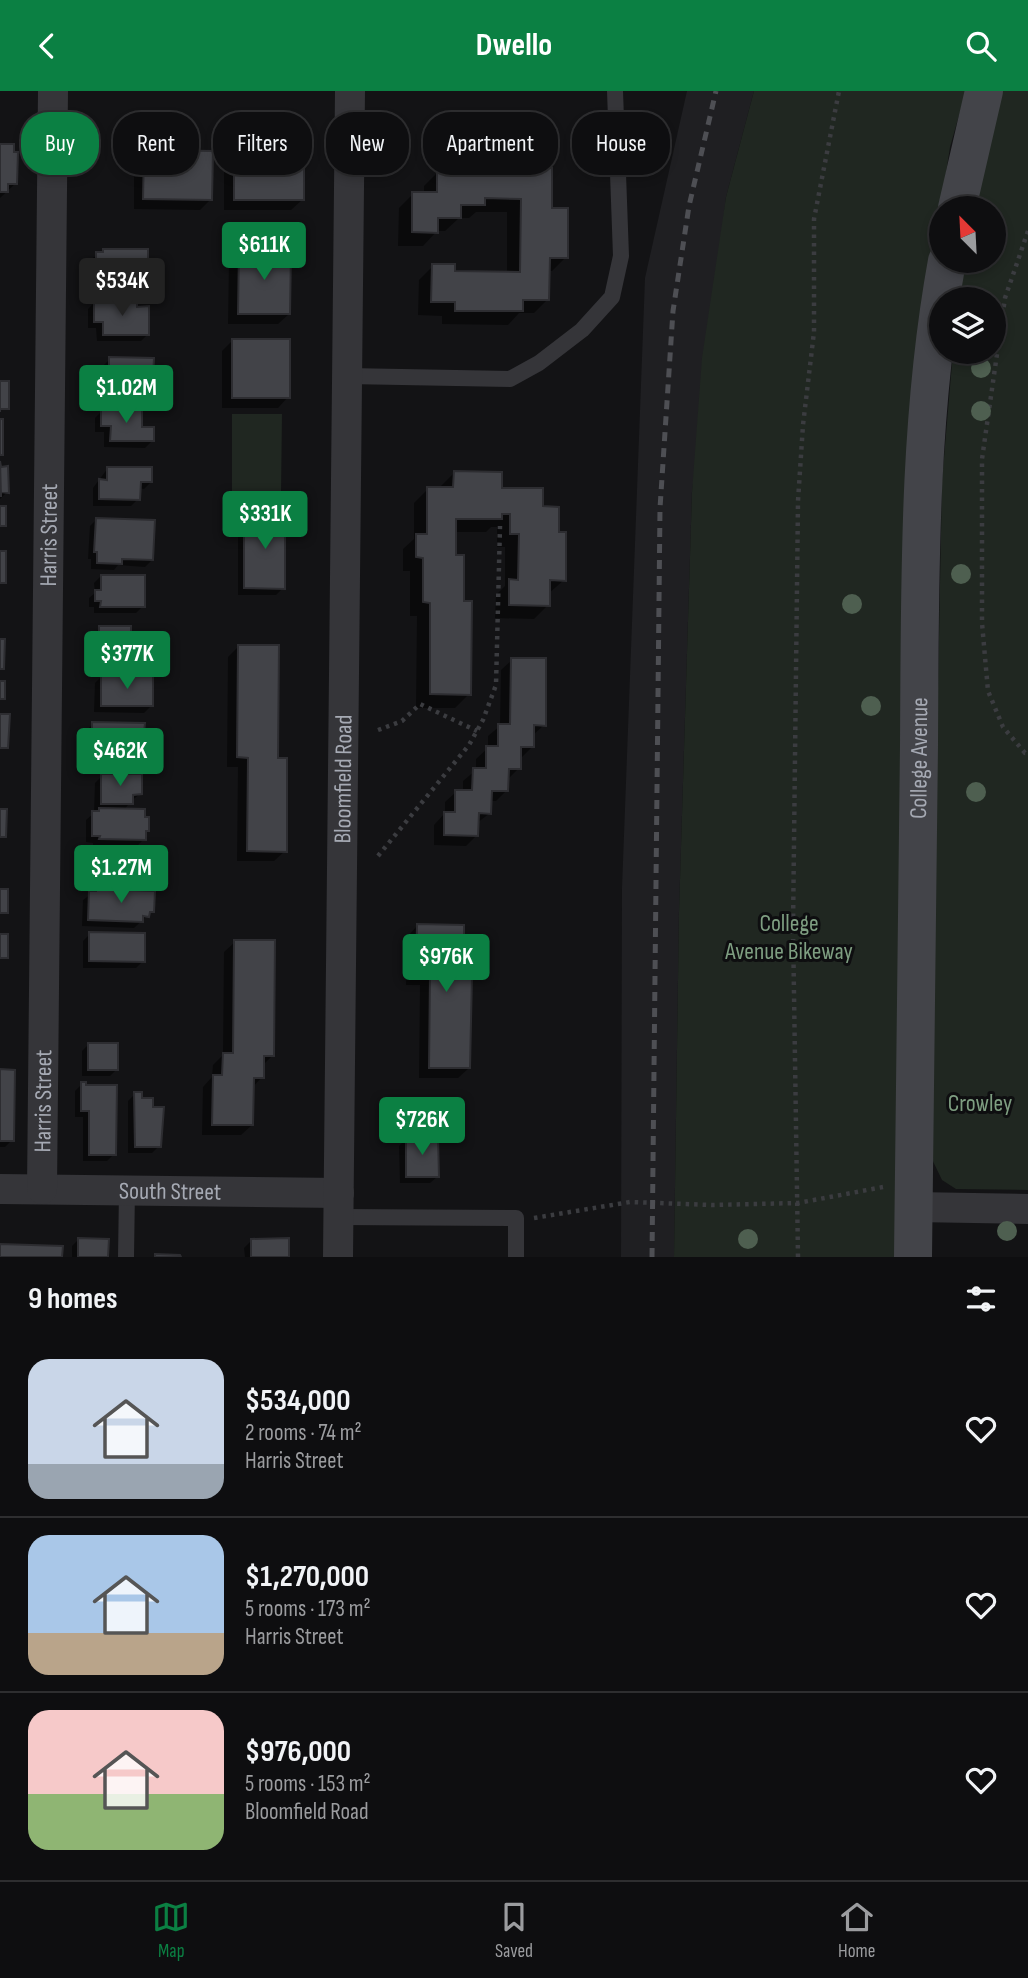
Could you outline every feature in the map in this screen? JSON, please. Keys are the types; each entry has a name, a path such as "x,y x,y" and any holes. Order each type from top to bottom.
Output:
{"street":[{"name":"Harris Street","path":"42,1189 53,91"},
{"name":"Bloomfield Road","path":"338,1257 350,91"},
{"path":"960,196 984,91"},
{"name":"College Avenue","path":"913,1257 903,1196 920,563 928,427 939,306 945,273"},
{"name":"South Street","path":"0,1189 127,1190 339,1205"},
{"path":"903,1196 1028,1209"}],"lane":[{"path":"347,376 509,379 539,363 582,330 612,297 621,256 615,91"},
{"path":"126,1257 127,1190"},
{"path":"339,1205 516,1218 516,1257"}],"path":[{"path":"798,1257 793,927 798,501 803,425 814,332 814,219 839,91"},
{"path":"1028,231 1005,298 982,459 982,623 988,691 1003,727 1025,753 1028,753"},
{"path":"378,856 469,745 496,684 500,526"},
{"path":"378,730 402,721 420,704 477,731"},
{"path":"516,1218 527,1219 629,1202 712,1205 903,1196"}],"shaded area":[{"path":"687,91 754,91 726,197 692,492 679,912 674,1257 621,1257 622,888 645,278"}],"green space":[{"name":"College Avenue Bikeway","path":"754,91 966,91 950,147 942,196 929,196 929,273 932,273 932,287 929,287 929,362 895,1257 674,1257 679,912 692,492 702,358 726,197"},
{"name":"Crowley","path":"1002,91 1028,91 1028,1190 956,1189 942,1180 929,1153 942,481 952,364 1006,364 1006,287 959,287 961,273 1006,273 1006,196 974,196"},
{"path":"232,414 282,414 281,495 232,495"}],"building":[{"path":"0,144 14,144 14,152 18,152 17,184 8,184 8,192 0,192"},
{"path":"199,151 213,151 212,200 143,199 143,175 199,175"},
{"path":"234,175 304,175 304,200 234,200"},
{"path":"437,175 552,175 552,208 568,208 568,258 550,258 549,300 523,300 523,311 455,311 455,302 431,302 432,264 455,264 455,271 520,272 521,199 485,198 485,205 461,205 461,218 438,218 438,233 412,232 412,192 437,192"},
{"path":"103,249 148,249 148,283 102,282 102,275 96,275 96,252 103,252"},
{"path":"239,249 291,250 290,314 238,314"},
{"path":"94,301 137,301 137,307 149,306 149,335 103,335 103,322 94,322"},
{"path":"232,339 290,339 290,398 232,398"},
{"path":"109,357 154,358 153,378 141,378 141,389 109,389 109,385 104,385 104,371 109,372"},
{"path":"0,381 9,381 9,409 0,409"},
{"path":"101,409 142,410 142,427 154,427 154,441 110,441 111,426 101,426"},
{"path":"0,419 3,419 3,455 0,455"},
{"path":"0,461 1,467 8,466 9,493 1,492 1,497"},
{"path":"107,467 152,467 152,482 141,482 140,500 99,499 99,479 107,480"},
{"path":"454,471 502,472 502,488 543,488 543,506 559,507 559,532 566,532 566,581 550,580 550,606 509,605 509,579 518,580 519,534 510,534 510,514 502,514 502,519 456,519 456,555 464,555 464,601 472,601 471,695 430,694 430,603 423,602 423,558 416,557 416,534 427,534 427,487 453,487"},
{"path":"0,506 6,506 6,526 0,526"},
{"path":"244,514 285,514 285,589 244,588"},
{"path":"96,518 155,520 153,560 122,559 122,564 97,563 97,552 94,552"},
{"path":"0,551 6,551 6,583 0,583"},
{"path":"101,575 145,575 145,607 100,607 101,601 95,601 95,590 101,590"},
{"path":"99,626 131,626 131,644 144,645 144,659 100,660 99,644 94,644 94,632 99,632"},
{"path":"0,639 5,639 4,669 0,669"},
{"path":"238,645 279,645 278,758 287,758 287,852 247,851 248,758 237,757"},
{"path":"511,658 546,658 546,726 534,725 534,747 521,747 521,769 509,769 508,791 492,791 491,814 479,813 478,836 444,835 444,812 455,812 455,790 472,790 473,768 486,768 486,746 498,746 498,724 510,724"},
{"path":"101,675 153,675 153,706 101,706"},
{"path":"0,681 5,681 5,699 0,699"},
{"path":"0,714 10,714 8,748 0,748"},
{"path":"92,722 145,723 144,733 150,733 150,751 145,751 145,754 92,753"},
{"path":"101,774 142,774 142,794 133,795 133,804 101,804"},
{"path":"99,808 145,809 145,817 149,817 146,840 99,839 100,836 92,836 92,811 99,811"},
{"path":"0,809 7,809 6,837 0,837"},
{"path":"97,853 140,853 139,883 97,883 97,880 90,880 90,856 97,856"},
{"path":"0,889 8,889 8,913 0,913"},
{"path":"89,891 155,891 154,912 150,912 149,917 143,916 143,922 88,920"},
{"path":"417,924 464,925 464,975 472,975 470,1068 429,1068 430,975 416,975"},
{"path":"89,932 145,933 145,962 89,961"},
{"path":"0,934 8,934 8,958 0,958"},
{"path":"234,940 275,940 274,1056 264,1056 264,1078 254,1078 253,1125 212,1125 213,1075 222,1075 223,1053 233,1053"},
{"path":"88,1043 118,1043 118,1070 88,1070"},
{"path":"0,1069 15,1070 14,1141 0,1141"},
{"path":"81,1082 86,1082 86,1085 117,1085 116,1155 89,1155 89,1111 81,1111"},
{"path":"134,1092 142,1092 142,1098 153,1098 153,1107 164,1107 161,1147 135,1147"},
{"path":"406,1137 438,1137 439,1177 406,1177"},
{"path":"78,1238 109,1239 108,1257 78,1257"},
{"path":"289,1238 289,1257 251,1257 251,1239"},
{"path":"0,1244 63,1246 62,1257 0,1257"},
{"path":"155,1254 180,1255 181,1257 155,1257"}],"railway":[{"path":"652,1257 660,508 673,311 689,206 716,91"}]}
